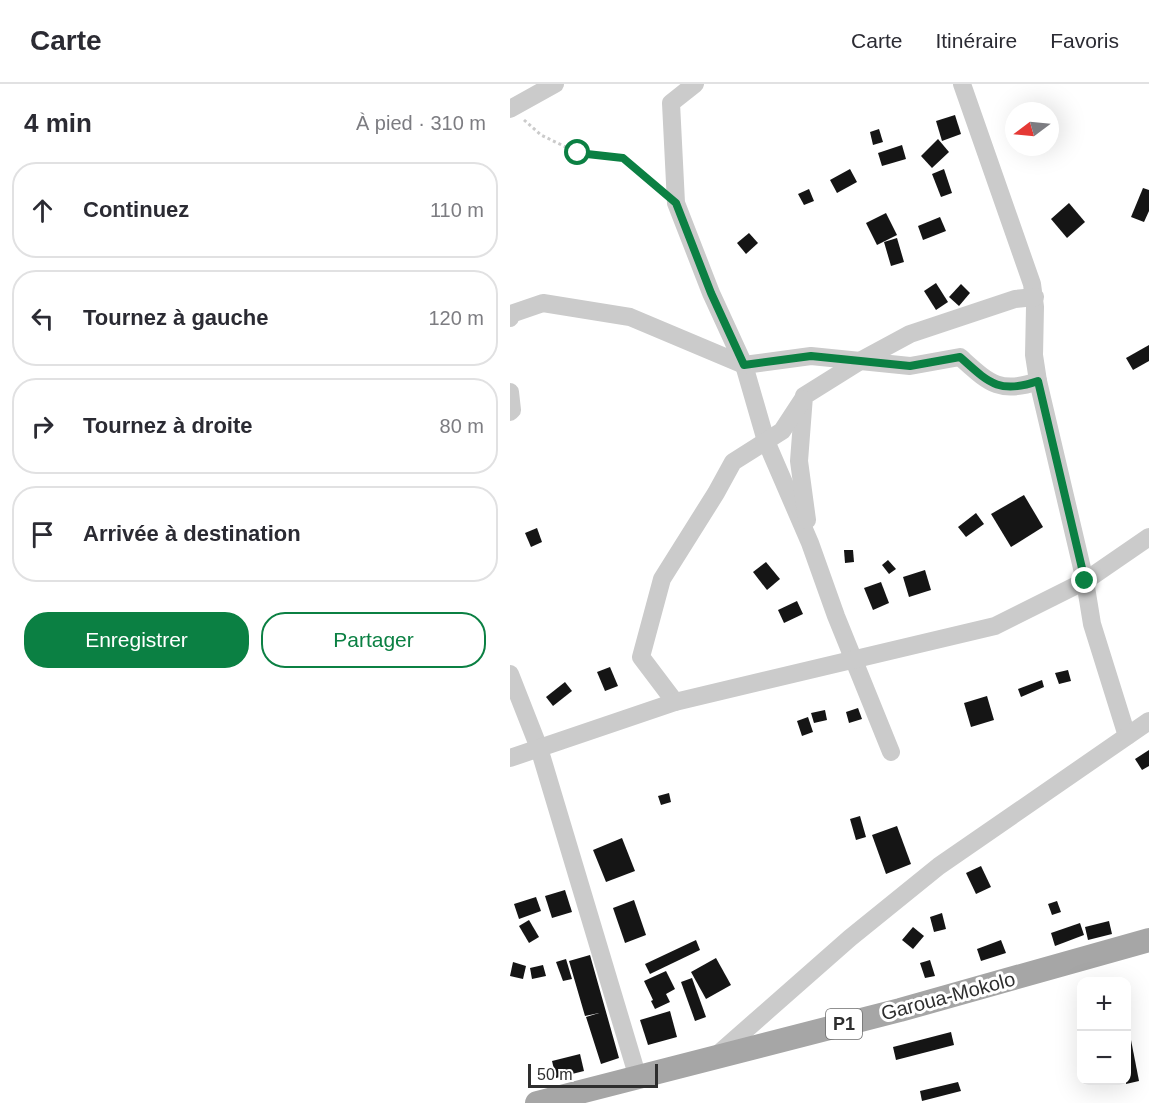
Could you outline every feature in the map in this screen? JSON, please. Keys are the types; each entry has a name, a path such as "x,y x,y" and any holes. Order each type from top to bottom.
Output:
{"main road":[{"name":"Garoua-Mokolo","path":"537,1103 900,1010 1149,940"}],"street":[{"path":"510,109 555,84"},
{"path":"695,84 671,103 676,203 711,293 744,365 766,441 810,543 836,616 891,752"},
{"path":"962,84 1035,297 1034,355 1038,381 1085,581 1092,624 1127,736"},
{"path":"675,702 641,657 662,579 733,462 782,431 804,396 860,361 910,334 1015,299 1035,297"},
{"path":"510,318 511,314 543,303 630,317 744,365 811,356 910,366 960,357 988,383 1020,387 1038,381"},
{"path":"510,392 512,410 510,412"},
{"path":"804,396 799,461 810,543"},
{"path":"510,758 675,702 995,626 1085,581 1149,537"},
{"path":"510,674 539,748 638,1078"},
{"path":"715,1058 850,938 939,866 1149,721"}],"path":[{"path":"510,109 542,135 578,153 623,158 676,203"}],"building":[{"path":"955,115 961,134 942,141 936,121"},
{"path":"879,129 883,142 873,145 870,132"},
{"path":"938,139 949,152 932,168 921,156"},
{"path":"902,145 906,159 882,166 878,153"},
{"path":"850,169 857,182 837,193 830,180"},
{"path":"944,169 952,193 941,197 932,174"},
{"path":"1143,188 1149,190 1149,211 1144,222 1131,217"},
{"path":"809,189 814,201 804,205 798,194"},
{"path":"1069,203 1085,222 1067,238 1051,219"},
{"path":"886,213 897,235 877,245 866,223"},
{"path":"940,217 946,231 923,240 918,226"},
{"path":"749,233 758,243 746,254 737,243"},
{"path":"897,238 904,262 891,266 884,242"},
{"path":"936,283 948,302 936,310 924,291"},
{"path":"961,284 970,293 959,306 949,297"},
{"path":"1149,345 1149,361 1133,370 1126,358"},
{"path":"1024,495 1043,527 1011,547 991,514"},
{"path":"976,513 984,524 966,537 958,527"},
{"path":"537,528 542,542 531,547 525,533"},
{"path":"844,550 853,550 854,562 845,563"},
{"path":"888,560 896,569 889,574 882,565"},
{"path":"766,562 780,579 767,590 753,572"},
{"path":"925,570 931,590 909,597 903,577"},
{"path":"881,582 889,603 873,610 864,588"},
{"path":"797,601 803,614 784,623 778,610"},
{"path":"610,667 618,686 605,691 597,672"},
{"path":"1068,670 1071,681 1059,684 1055,673"},
{"path":"1042,680 1044,687 1021,697 1018,689"},
{"path":"565,682 572,691 553,706 546,697"},
{"path":"987,696 994,720 971,727 964,703"},
{"path":"858,708 862,719 849,723 846,712"},
{"path":"825,710 827,720 814,723 811,713"},
{"path":"808,717 813,732 802,736 797,721"},
{"path":"1149,750 1149,766 1142,770 1135,759"},
{"path":"669,793 671,802 661,805 658,796"},
{"path":"860,816 866,837 856,840 850,819"},
{"path":"897,826 911,864 886,874 872,835"},
{"path":"622,838 635,871 606,882 593,850"},
{"path":"981,866 991,887 976,894 966,873"},
{"path":"565,890 572,912 552,918 545,896"},
{"path":"536,897 541,911 519,919 514,904"},
{"path":"634,900 646,935 625,943 613,908"},
{"path":"1057,901 1061,912 1052,915 1048,904"},
{"path":"942,913 946,929 934,932 930,917"},
{"path":"529,920 539,937 529,943 519,926"},
{"path":"1109,921 1112,934 1088,940 1085,927"},
{"path":"1080,923 1084,935 1055,946 1051,933"},
{"path":"913,927 924,936 913,949 902,940"},
{"path":"696,940 700,950 650,974 645,964"},
{"path":"1001,940 1006,953 981,961 977,949"},
{"path":"590,955 619,1058 601,1064 586,1017 599,1013 585,1016 569,961"},
{"path":"716,958 731,985 706,999 691,972"},
{"path":"566,959 572,979 563,981 556,962"},
{"path":"930,960 935,976 925,978 920,963"},
{"path":"513,962 526,966 523,979 510,976"},
{"path":"543,965 546,976 532,979 530,968"},
{"path":"666,971 675,989 666,994 670,1002 655,1009 644,981"},
{"path":"692,978 706,1017 695,1021 681,982"},
{"path":"670,1011 677,1037 648,1045 640,1020"},
{"path":"951,1032 954,1045 896,1060 893,1047"},
{"path":"1131,1040 1139,1081 1131,1083"},
{"path":"580,1054 584,1071 556,1078 552,1061"},
{"path":"958,1082 961,1091 922,1101 920,1091"}],"route":[{"path":"578,153 623,158 676,203 711,293 744,365 811,356 910,366 960,357 988,383 1020,387 1038,381 1085,581"}]}
